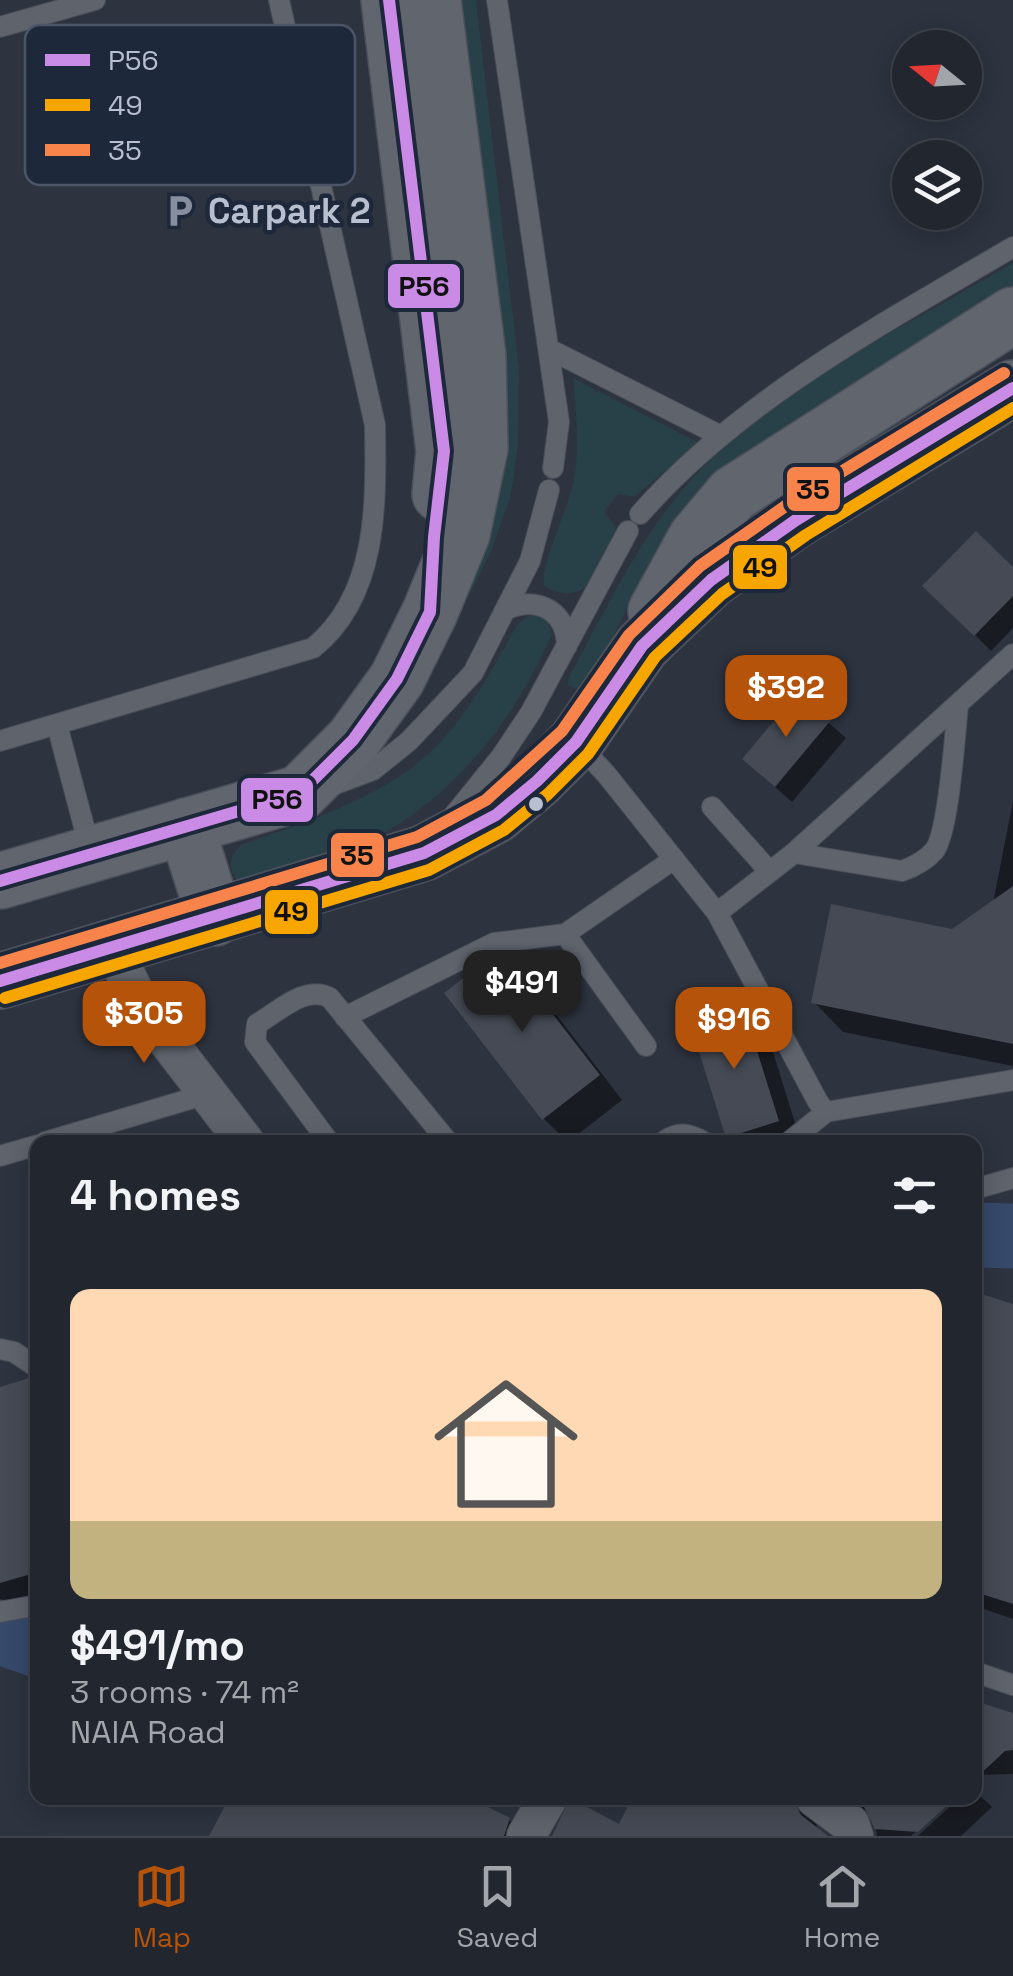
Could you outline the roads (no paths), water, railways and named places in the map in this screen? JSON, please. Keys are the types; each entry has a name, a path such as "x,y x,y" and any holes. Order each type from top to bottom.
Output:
{"main road":[{"path":"389,0 444,450 430,612"},
{"path":"1,878 300,793 353,740 396,679 430,612 462,534 480,448 478,356 433,0"},
{"path":"0,981 424,853 496,815 576,742 642,646 677,568 714,514 733,494 1013,316"},
{"path":"642,646 711,580 782,530 1013,388"},
{"path":"186,826 215,918"}],"street":[{"path":"112,947 143,1009 239,1135"},
{"path":"526,1836 544,1805"},
{"path":"824,1805 852,1830"}],"lane":[{"path":"0,27 95,0"},
{"path":"279,0 285,25"},
{"path":"496,0 559,422 553,468"},
{"path":"0,742 312,648 333,631 356,588 371,546 376,486 375,425 321,185"},
{"path":"640,514 676,473 721,436 874,330 1013,247"},
{"path":"549,350 721,436"},
{"path":"300,793 340,785 373,770 409,741 473,673 530,560 549,490"},
{"path":"424,853 548,686 628,532"},
{"path":"508,609 536,602 549,608 567,631 567,646"},
{"path":"717,914 794,853 1013,654"},
{"path":"794,853 902,872 935,850 943,829 958,705"},
{"path":"57,725 92,854"},
{"path":"576,742 717,914 826,1112"},
{"path":"712,807 770,872"},
{"path":"345,1017 494,942 565,934 674,859"},
{"path":"565,934 646,1046"},
{"path":"323,1135 255,1042 253,1033 257,1024 308,993 321,992 442,1135"},
{"path":"798,1135 826,1112 1013,1080"},
{"path":"71,1135 207,1094"},
{"path":"0,1156 30,1147"},
{"path":"982,1187 1013,1178"},
{"path":"0,1348 30,1363"},
{"path":"0,1612 30,1606"},
{"path":"982,1674 1013,1685"}],"waterway":[{"path":"982,1235 1013,1236"},
{"path":"0,1632 30,1642"}],"place":[{"name":"Carpark 2","path":"180,211"}]}
